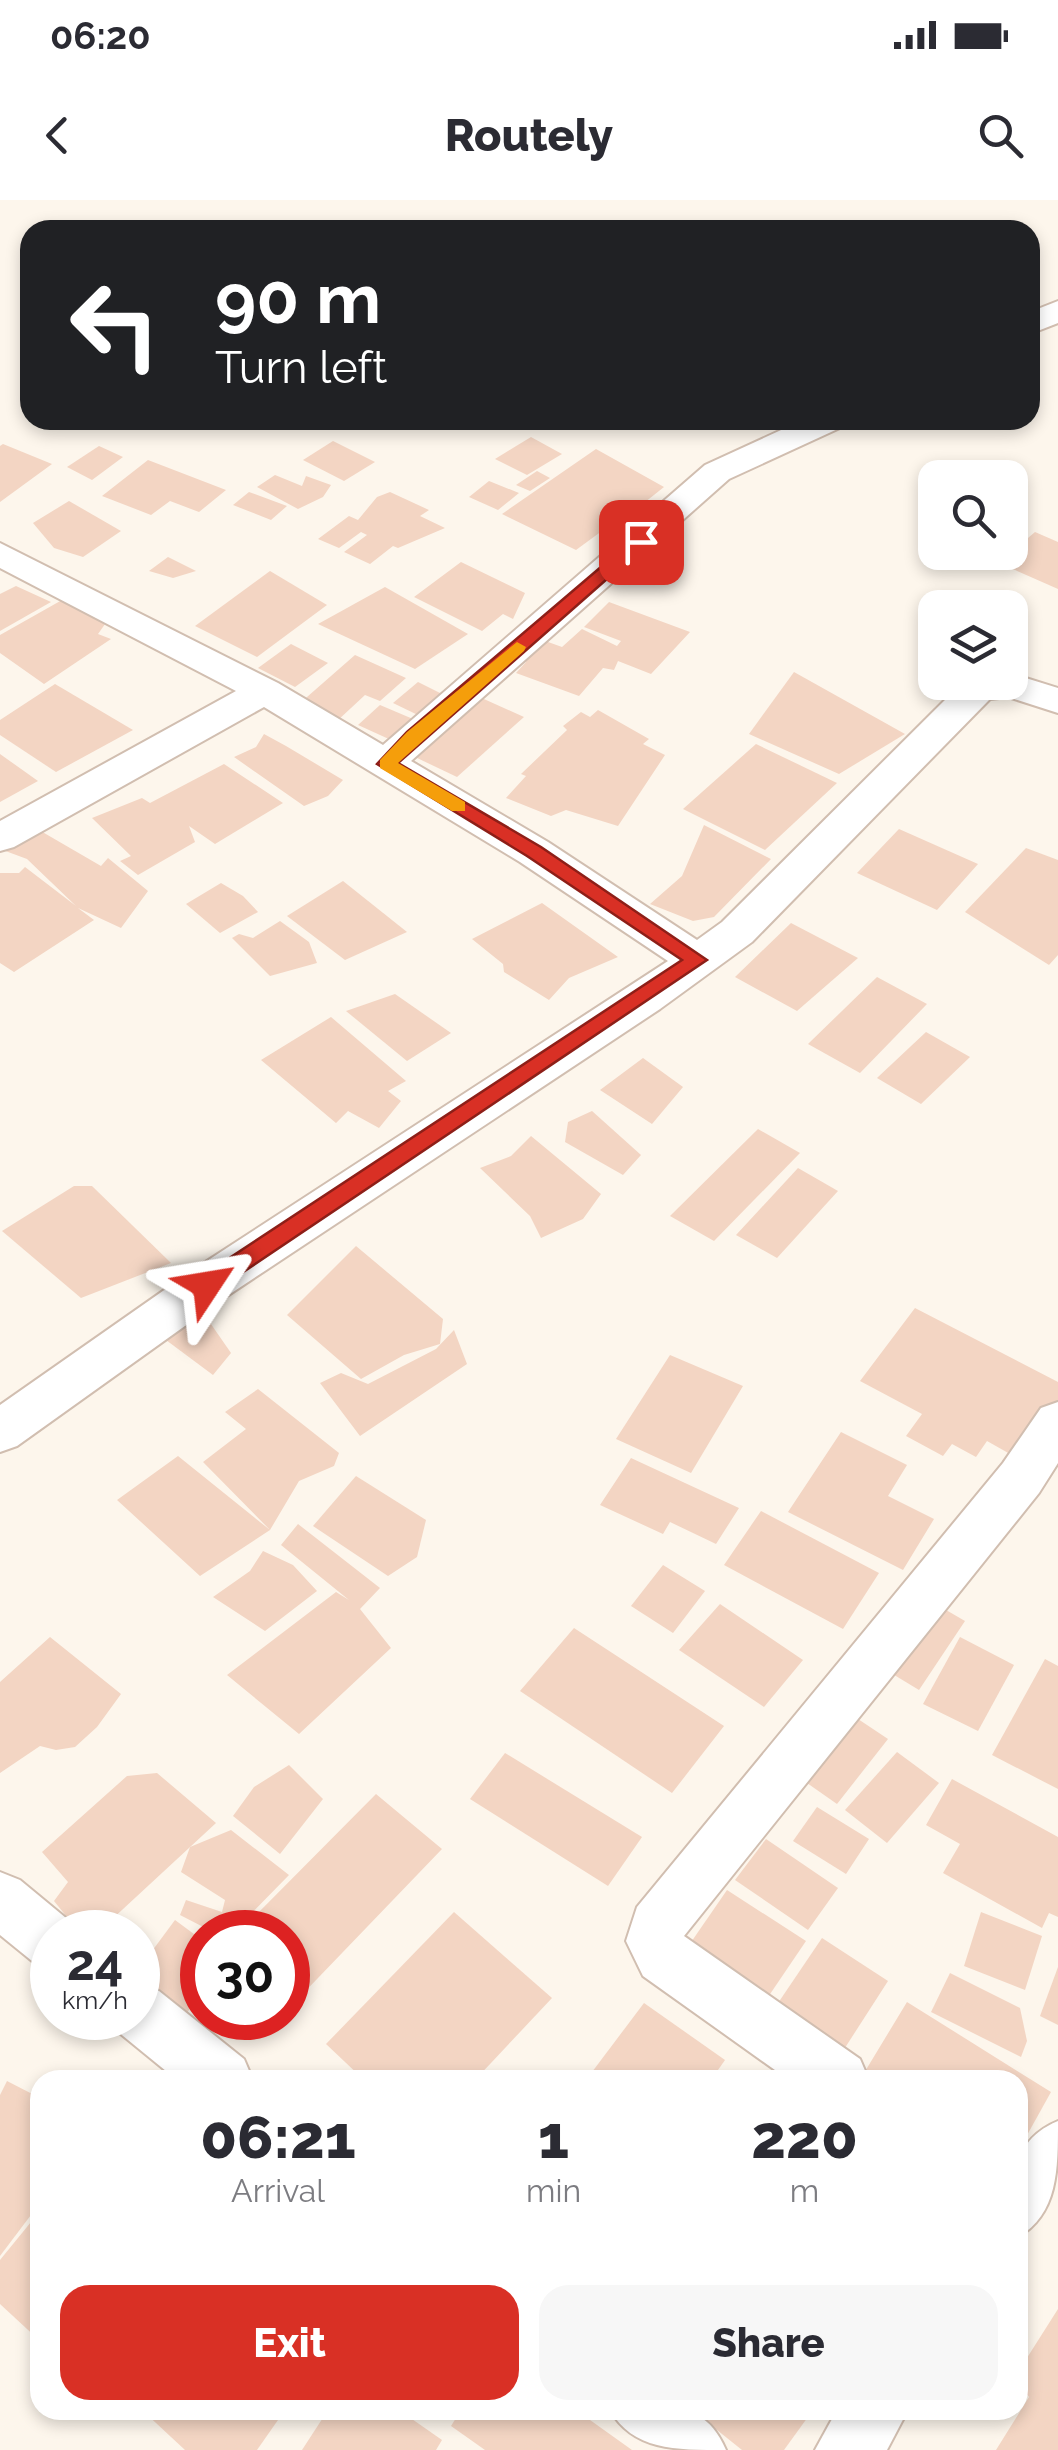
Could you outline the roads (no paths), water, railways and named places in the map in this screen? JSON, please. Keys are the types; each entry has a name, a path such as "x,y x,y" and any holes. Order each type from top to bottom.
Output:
{"street":[{"path":"387,764 413,736 669,518 717,472 808,430"},
{"path":"2,557 265,691 534,852 697,960"},
{"path":"0,1432 207,1285 737,932 979,688 1010,685 1055,695"},
{"path":"0,838 265,691"},
{"path":"825,2070 664,1956 656,1941 656,1926 1020,1478 1058,1422"},
{"path":"0,1899 30,1924"},
{"path":"160,2029 211,2070"},
{"path":"1028,2192 1058,2152"},
{"path":"655,2420 693,2450"},
{"path":"848,2450 869,2420"}]}
